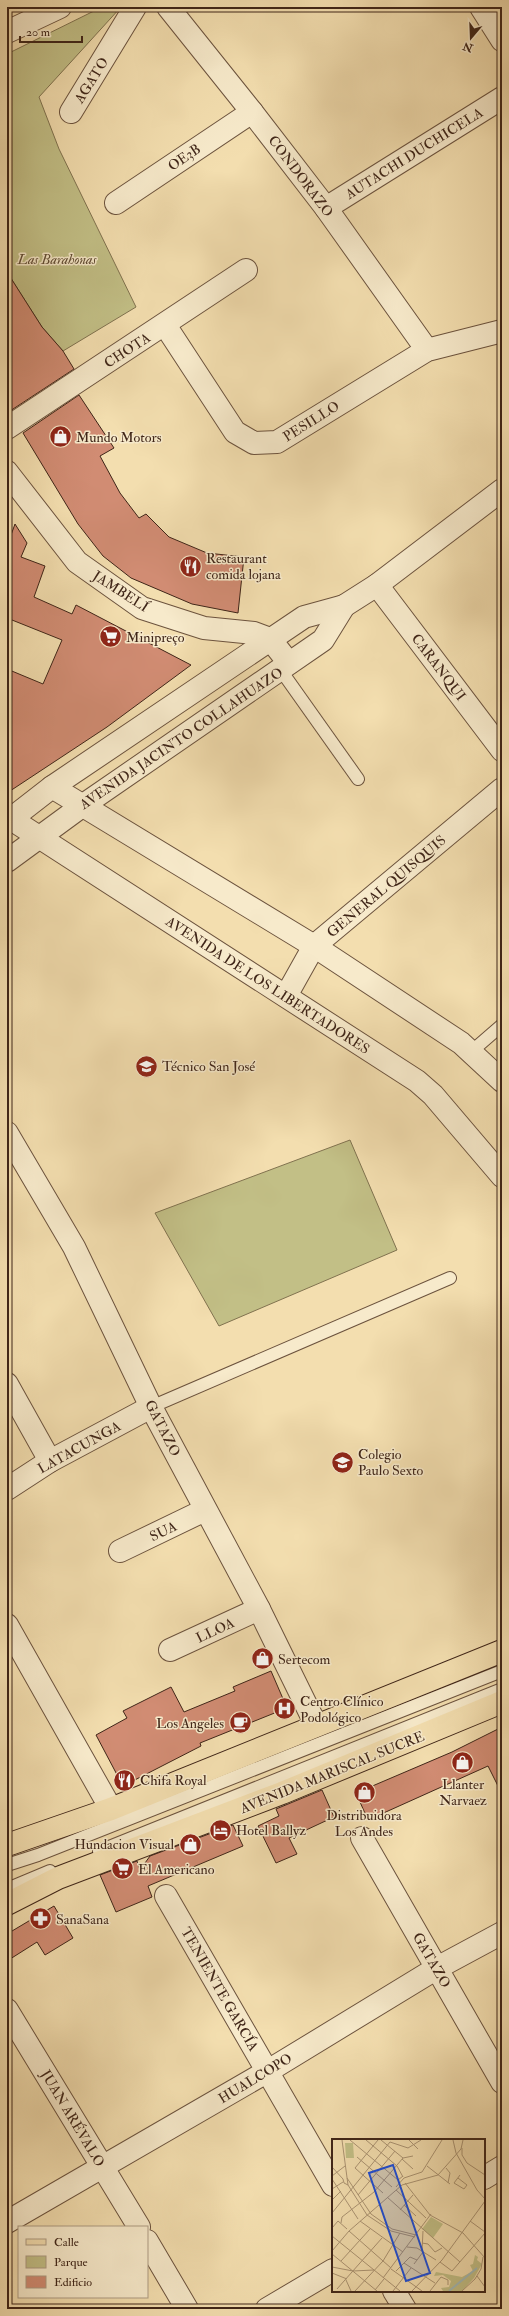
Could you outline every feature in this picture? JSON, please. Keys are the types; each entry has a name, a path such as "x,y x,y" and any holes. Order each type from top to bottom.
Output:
{"main road":[{"path":"7,1845 111,1809 502,1651"},
{"name":"AVENIDA MARISCAL SUCRE","path":"7,1904 58,1878 289,1791 502,1702"}],"street":[{"path":"7,32 60,7"},
{"name":"AGATO","path":"71,112 135,7"},
{"name":"CONDORAZO","path":"168,7 326,208 427,350"},
{"path":"481,7 502,40"},
{"name":"AUTACHI DUCHICELA","path":"326,208 502,98"},
{"name":"OE3B","path":"116,203 252,112"},
{"name":"CHOTA","path":"7,428 165,325 246,270"},
{"name":"PESILLO","path":"165,325 235,432 254,443 277,442 427,350 502,331"},
{"name":"JAMBELÍ","path":"7,473 77,562 142,608 204,628 254,634 270,639"},
{"name":"AVENIDA JACINTO COLLAHUAZO","path":"9,820 52,787 304,617 344,606 377,584 502,490"},
{"name":"CARANQUI","path":"377,584 502,750"},
{"name":"AVENIDA JACINTO COLLAHUAZO","path":"7,861 82,806 323,640 344,606"},
{"path":"270,639 285,666"},
{"path":"52,787 314,946 472,1051 502,1081"},
{"name":"GENERAL QUISQUIS","path":"286,996 314,946 502,789"},
{"name":"AVENIDA DE LOS LIBERTADORES","path":"9,820 39,837 417,1081 433,1096 502,1176"},
{"name":"GATAZO","path":"7,1133 74,1247 151,1407 259,1609 316,1725"},
{"path":"7,1384 50,1461"},
{"name":"LATACUNGA","path":"7,1489 50,1461 151,1407"},
{"name":"SUA","path":"120,1551 205,1510"},
{"name":"LLOA","path":"170,1650 259,1609"},
{"path":"7,1625 111,1809"},
{"name":"GATAZO","path":"362,1838 502,2082"},
{"name":"TENIENTE GARCÍA","path":"166,1896 332,2183"},
{"name":"HUALCOPO","path":"7,2222 268,2071 437,1968 502,1933"},
{"name":"JUAN ARÉVALO","path":"7,2010 137,2226"},
{"path":"485,2177 502,2166"},
{"path":"148,2243 187,2309"},
{"path":"267,2309 332,2271"},
{"path":"395,2292 405,2309"}],"lane":[{"path":"285,666 358,779"},
{"path":"472,1051 502,1026"},
{"path":"151,1407 450,1278"},
{"path":"7,1865 38,1855 502,1671"},
{"path":"7,1889 502,1689"}],"green space":[{"name":"Las Barahonas","path":"102,7 121,7 39,97 59,149 136,307 63,351 42,327 7,272 7,54"},
{"path":"350,1140 397,1250 219,1326 155,1213"}],"building":[{"path":"7,272 42,327 63,351 74,369 10,411 7,405"},
{"path":"79,395 114,448 100,456 120,493 139,518 146,514 169,537 207,553 244,557 238,613 192,604 131,578 103,556 78,524 23,433"},
{"path":"15,524 27,543 21,557 45,566 34,597 72,614 76,605 191,665 107,727 7,793 7,669 43,684 62,640 7,618 7,546"},
{"path":"271,1671 287,1708 200,1743 201,1746 123,1786 96,1735 127,1718 123,1711 171,1687 184,1712 235,1691 233,1687"},
{"path":"502,1727 502,1794 488,1766 368,1820 356,1793 452,1752"},
{"path":"322,1790 334,1817 289,1838 297,1854 276,1863 258,1826 279,1816 276,1809"},
{"path":"233,1825 243,1846 148,1886 152,1897 116,1912 100,1875 137,1861 140,1870 150,1856"},
{"path":"54,1906 73,1938 45,1955 37,1942 7,1961 7,1934"}],"place":[{"name":"Mundo Motors","path":"60,437"},
{"name":"Restaurant comida lojana","path":"190,566"},
{"name":"Minipreço","path":"111,637"},
{"name":"Técnico San José","path":"146,1066"},
{"name":"Colegio Paulo Sexto","path":"342,1462"},
{"name":"Sertecom","path":"262,1659"},
{"name":"Centro Clínico Podológico","path":"284,1709"},
{"name":"Los Angeles","path":"240,1723"},
{"name":"Llanter Narvaez","path":"463,1762"},
{"name":"Chifa Royal","path":"125,1780"},
{"name":"Distribuidora Los Andes","path":"364,1793"},
{"name":"Hotel Ballyz","path":"220,1830"},
{"name":"Hundacion Visual","path":"190,1844"},
{"name":"El Americano","path":"123,1869"},
{"name":"SanaSana","path":"41,1919"}]}
